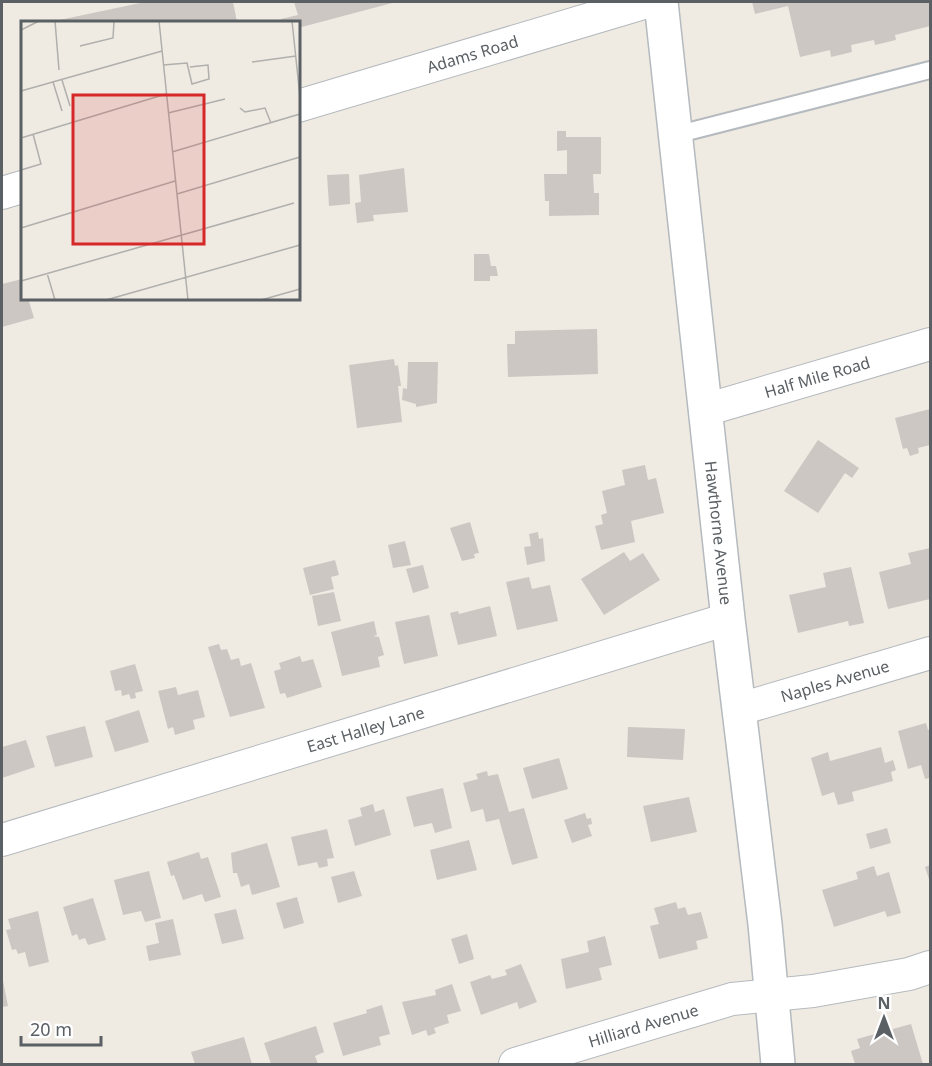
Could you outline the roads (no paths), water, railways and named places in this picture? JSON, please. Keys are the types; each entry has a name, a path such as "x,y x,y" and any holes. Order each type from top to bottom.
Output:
{"street":[{"name":"Adams Road","path":"300,105 647,2"},
{"name":"Hawthorne Avenue","path":"661,2 778,1065"},
{"path":"2,193 21,188"},
{"name":"Half Mile Road","path":"705,410 930,344"},
{"name":"East Halley Lane","path":"2,840 728,619"},
{"name":"Naples Avenue","path":"740,709 930,653"},
{"name":"Hilliard Avenue","path":"515,1065 732,999 909,974 930,967"}],"lane":[{"path":"675,135 930,70"}]}
